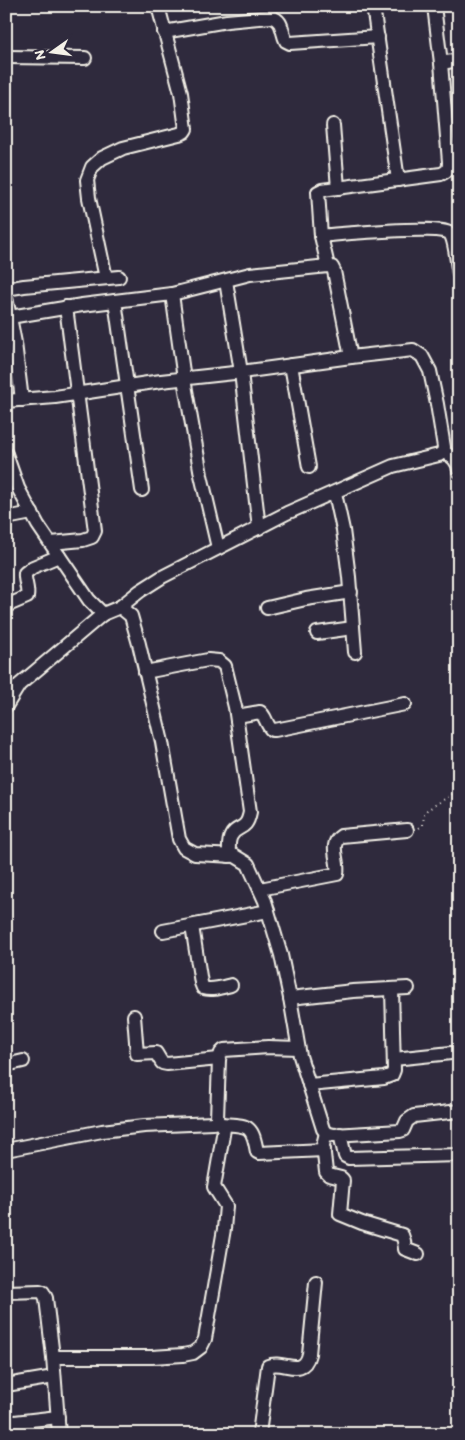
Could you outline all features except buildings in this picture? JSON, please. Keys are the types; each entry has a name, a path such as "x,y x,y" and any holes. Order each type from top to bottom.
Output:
{"street":[{"path":"106,278 89,198 88,180 92,167 102,158 123,148 179,134 186,129 181,93 158,6"},
{"path":"373,6 398,180"},
{"path":"328,266 321,236 318,192 441,174 449,169 441,63 434,6"},
{"path":"164,32 227,20 271,17 277,18 281,22 284,39 290,42 378,37"},
{"path":"6,58 86,58"},
{"path":"441,63 459,60"},
{"path":"333,125 338,188"},
{"path":"321,236 397,231 446,231 450,233 456,246 459,274"},
{"path":"10,317 66,307 172,294 250,274 328,266 332,267 334,271 351,357"},
{"path":"6,289 119,277"},
{"path":"226,280 242,372 259,528"},
{"path":"172,294 184,378 201,474 218,548"},
{"path":"6,298 22,400"},
{"path":"115,301 142,490"},
{"path":"51,543 82,540 92,537 95,531 66,307"},
{"path":"6,401 77,394 184,378 413,350 422,356 430,371 444,447 443,452 439,455 393,466 294,510 162,577 120,607 103,614 19,685 6,706"},
{"path":"292,365 309,467"},
{"path":"443,452 456,459 459,470"},
{"path":"6,454 11,479 88,600 103,614"},
{"path":"334,493 343,530 355,652"},
{"path":"6,518 32,513"},
{"path":"6,606 26,597 28,594 24,578 25,573 33,567 59,556"},
{"path":"267,608 306,598 350,592"},
{"path":"120,607 131,616 145,672 162,742 178,840 184,848 195,854 235,856 248,864 268,911 281,955 298,1048 319,1121 326,1133 334,1135 400,1131 403,1130 409,1118 414,1116 459,1110"},
{"path":"317,633 353,628"},
{"path":"145,672 208,660 219,661 226,666 237,716 250,812 249,821 232,833 229,838 229,856"},
{"path":"237,716 260,712 263,714 269,728 275,730 405,704"},
{"path":"260,889 338,874 335,843 340,836 407,830"},
{"path":"163,931 268,911"},
{"path":"192,926 203,988 213,989 231,985"},
{"path":"290,998 408,988"},
{"path":"309,1085 389,1077 392,1074 394,1059 392,989"},
{"path":"134,1016 137,1054 156,1053 162,1063 166,1064 219,1059"},
{"path":"53,1357 152,1357 183,1355 193,1353 201,1347 205,1339 224,1229 226,1206 214,1187 224,1129 217,1119 219,1059 224,1050 230,1049 298,1048"},
{"path":"394,1059 451,1054"},
{"path":"6,1065 23,1061"},
{"path":"6,1150 102,1131 144,1126 218,1123 248,1128 255,1138 257,1152 259,1153 324,1150"},
{"path":"326,1133 323,1140 326,1172 342,1180 340,1214 402,1235 405,1249 418,1254"},
{"path":"340,1134 343,1152 349,1158 459,1155"},
{"path":"259,1434 268,1366 274,1364 303,1365 310,1354 316,1282"},
{"path":"6,1292 40,1290 44,1292 53,1357 59,1434"},
{"path":"6,1385 54,1377"},
{"path":"6,1423 58,1417"}],"path":[{"path":"407,830 421,827 427,810 459,790"}]}
